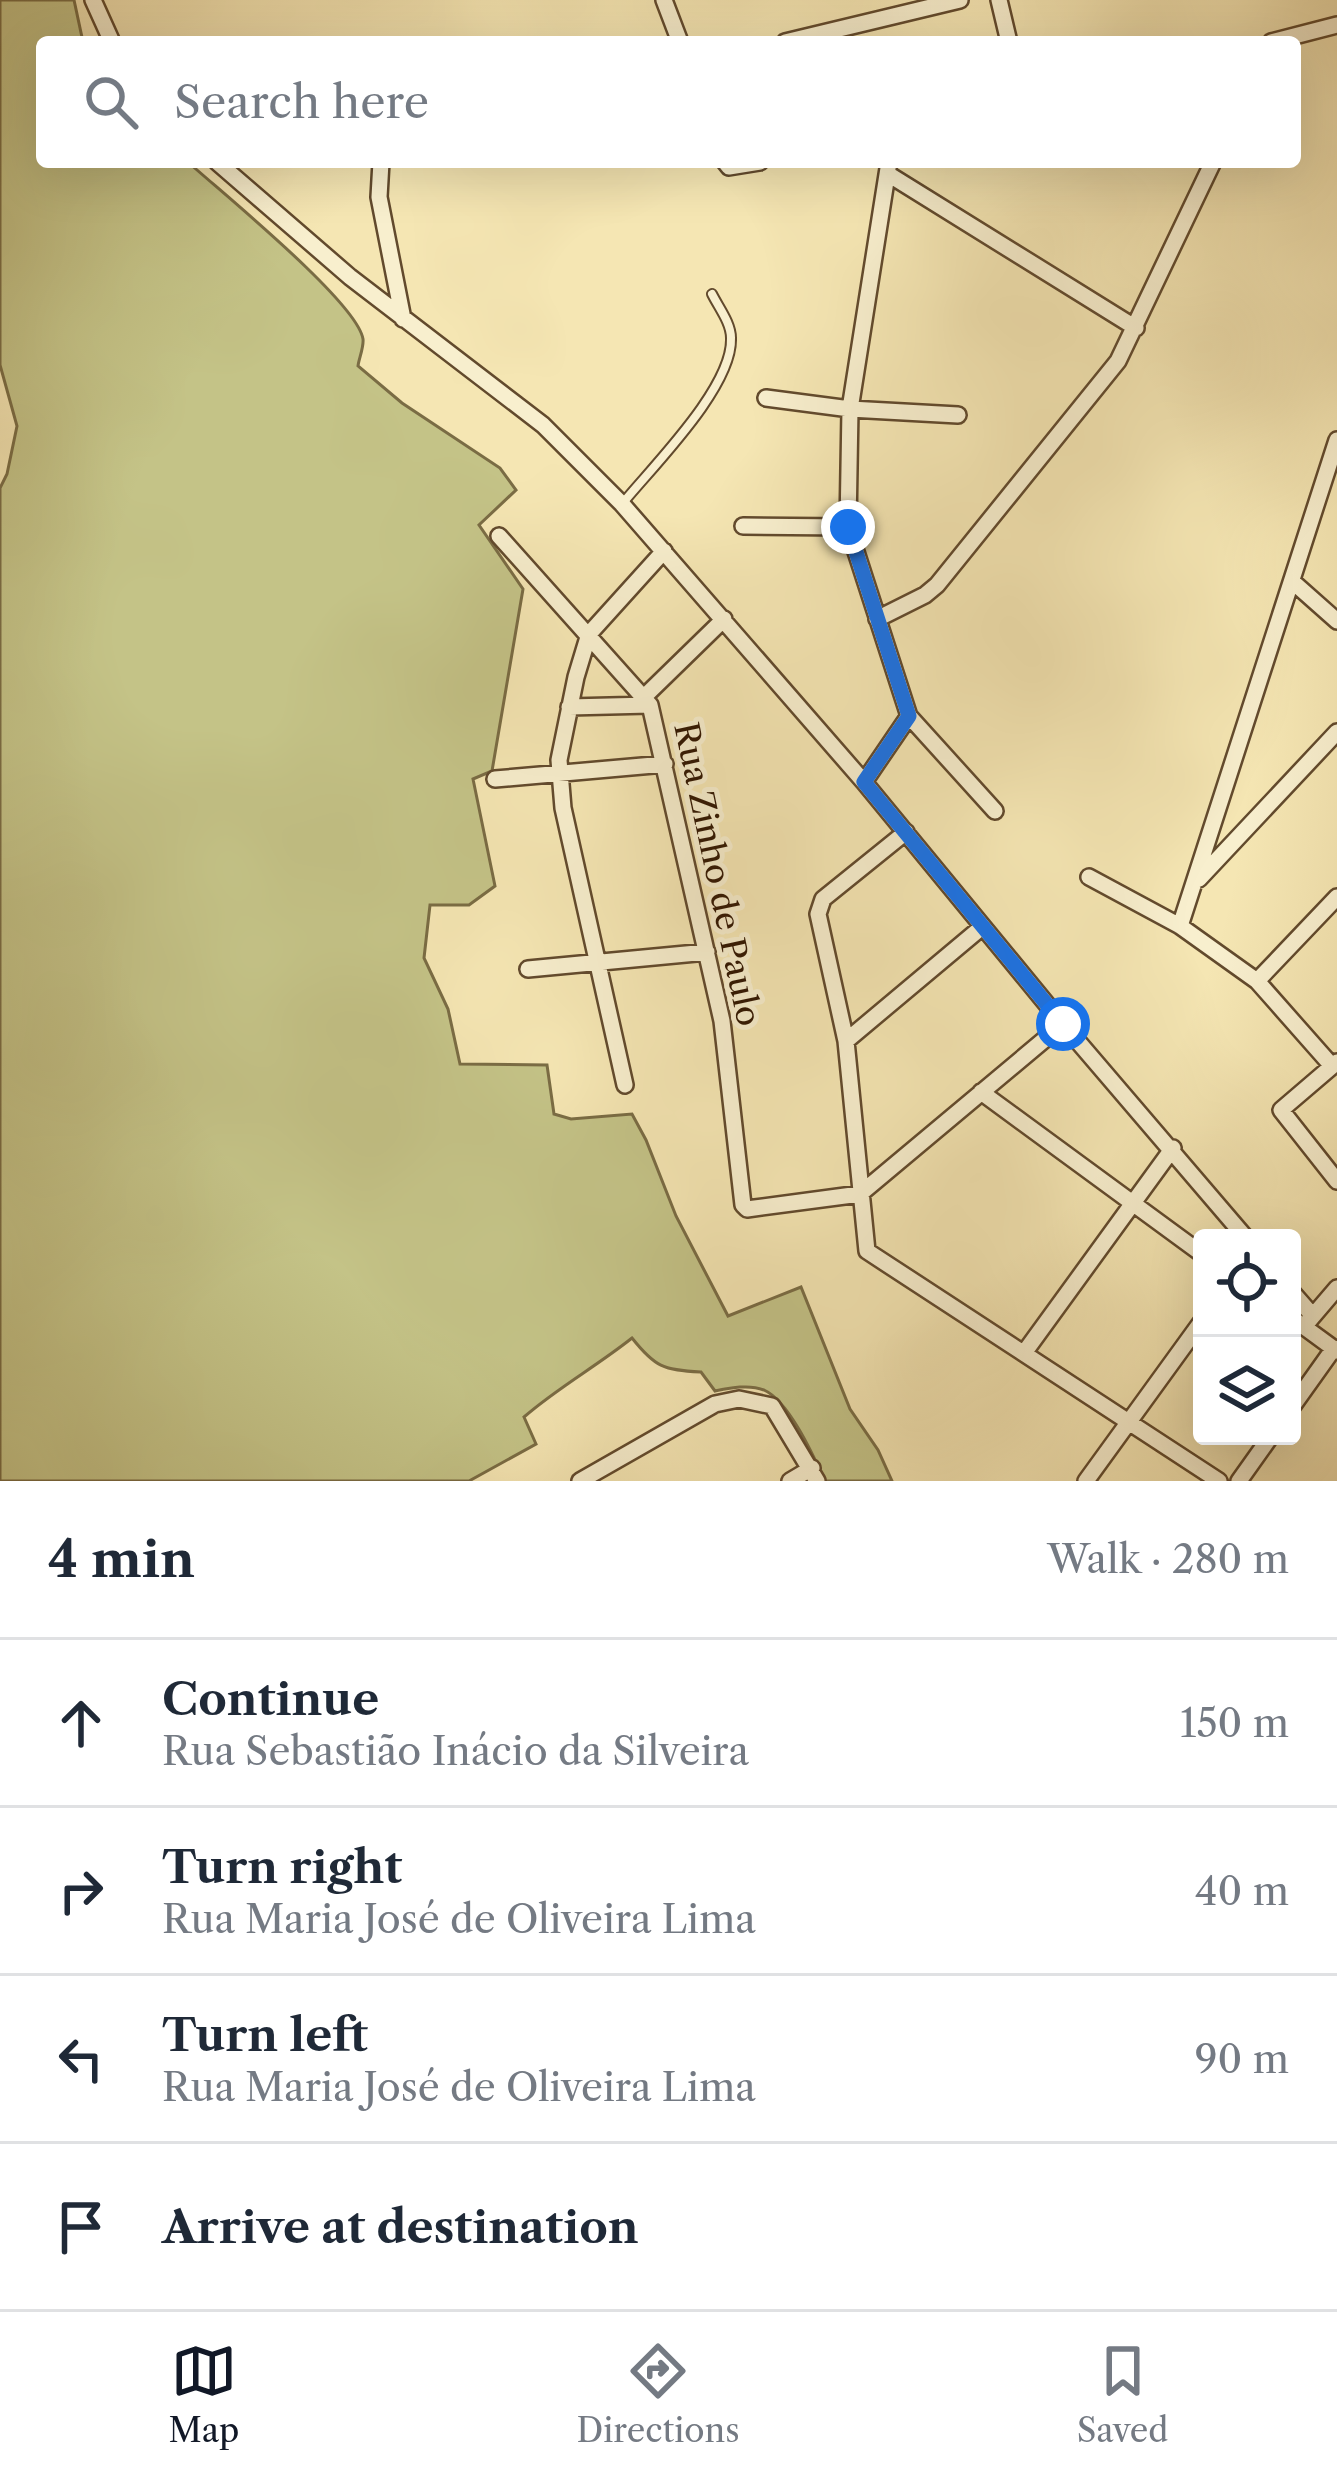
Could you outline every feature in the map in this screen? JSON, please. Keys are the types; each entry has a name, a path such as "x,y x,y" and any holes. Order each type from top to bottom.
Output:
{"street":[{"path":"94,0 109,36"},
{"path":"664,0 678,36"},
{"path":"810,36 960,0"},
{"path":"999,0 1008,36"},
{"path":"1294,36 1337,25"},
{"path":"224,168 403,319 543,425 622,504 864,782 1239,1229"},
{"path":"381,168 379,197 403,319"},
{"path":"995,812 909,716 848,527 850,409 888,168 1136,328"},
{"path":"877,619 926,596 937,585 1106,378 1136,328 1210,168"},
{"path":"766,398 958,415"},
{"path":"1180,926 1333,467 1337,440"},
{"path":"743,526 848,527"},
{"name":"Rua Zinho de Paulo","path":"499,536 648,701 722,1021 740,1199 747,1209 860,1194"},
{"path":"625,1085 559,773 569,707 590,634 664,550"},
{"path":"1292,582 1337,621"},
{"path":"569,707 648,701 724,619"},
{"path":"864,782 909,716"},
{"path":"1197,882 1337,732"},
{"path":"495,779 664,764"},
{"path":"906,832 819,906 846,1041 867,1251 1219,1481"},
{"path":"1089,877 1180,926 1257,981 1334,1064 1281,1110 1337,1181"},
{"path":"1257,981 1337,897"},
{"path":"846,1041 982,927"},
{"path":"528,969 707,952"},
{"path":"860,1194 1063,1024"},
{"path":"981,1092 1193,1248"},
{"path":"1024,1353 1173,1148"},
{"path":"1301,1395 1335,1350 1303,1320 1337,1288"},
{"path":"1086,1481 1193,1333"},
{"path":"580,1481 716,1404 739,1399 772,1406 814,1475 790,1481"},
{"path":"1239,1481 1265,1445"}],"lane":[{"path":"622,504 724,371 731,338 712,294"}],"shaded area":[{"path":"0,0 74,0 82,36 36,36 36,168 195,168 338,300 363,339 358,366 402,403 500,468 516,490 479,525 523,589 492,771 473,779 495,886 469,905 430,905 424,958 448,1009 460,1064 547,1065 554,1114 571,1119 632,1114 676,1216 728,1316 801,1287 850,1409 892,1481 825,1481 800,1431 773,1396 752,1387 715,1391 701,1372 661,1365 632,1338 524,1417 536,1444 469,1481 0,1481 0,488 17,426 0,365"}],"route":[{"path":"848,527 909,716 864,782 1063,1024"}]}
